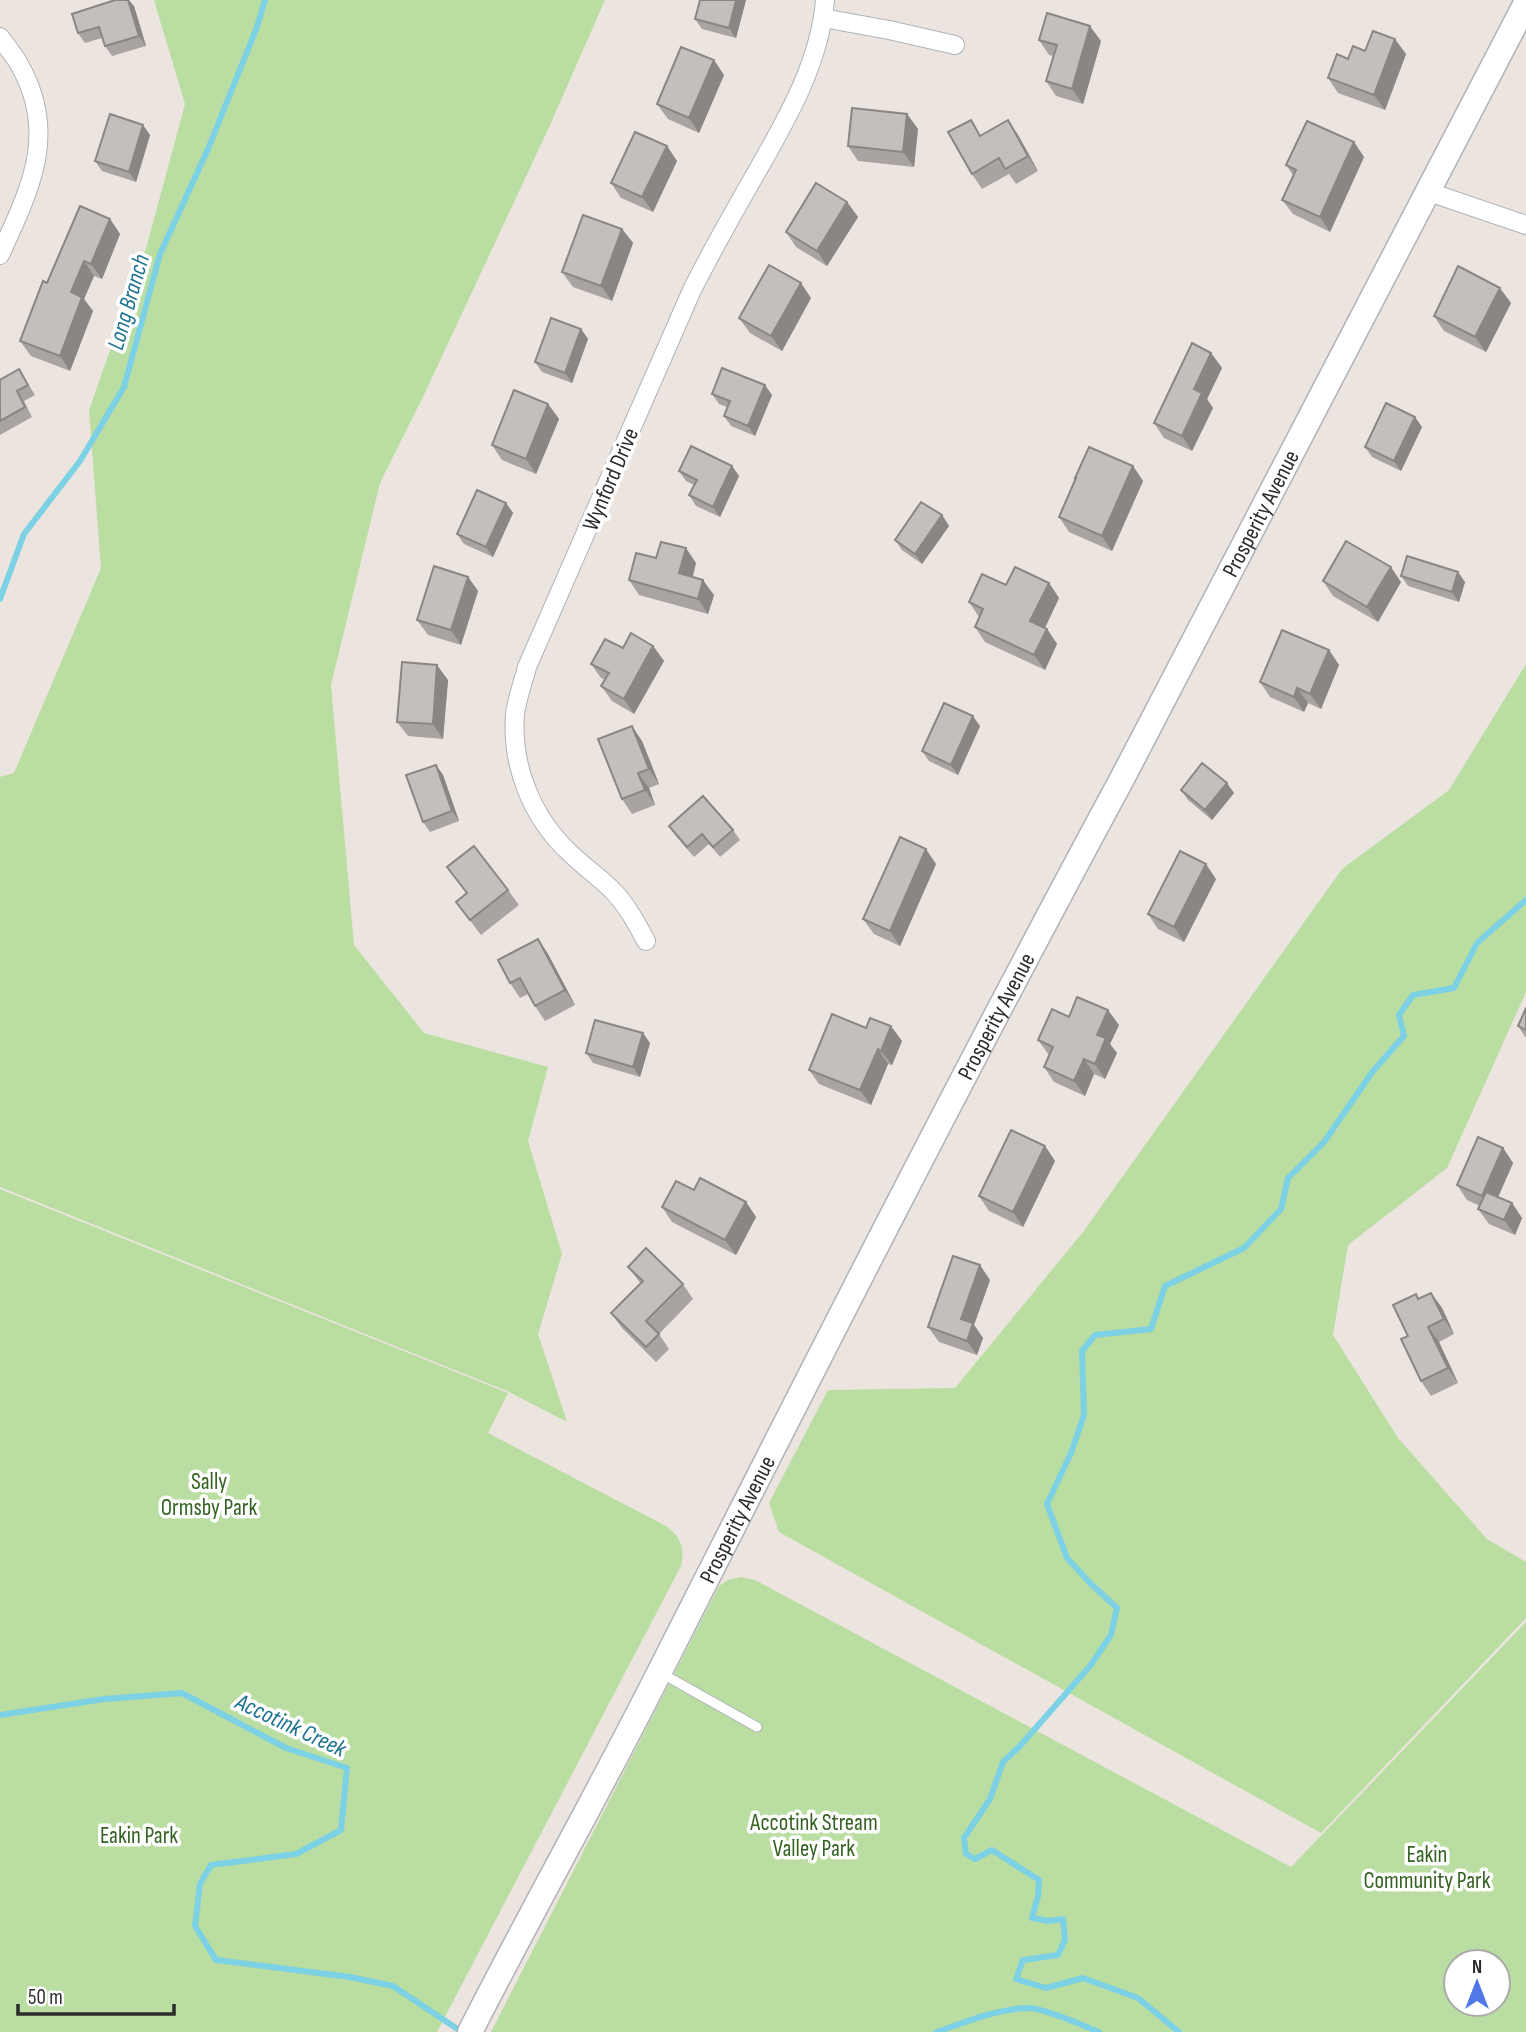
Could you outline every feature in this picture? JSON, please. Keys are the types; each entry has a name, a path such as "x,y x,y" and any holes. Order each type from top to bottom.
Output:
{"main road":[{"name":"Prosperity Avenue","path":"470,2032 660,1672 749,1493 1526,3"}],"street":[{"path":"824,9 889,30 955,45"},
{"name":"Wynford Drive","path":"646,941 615,892 569,853 548,829 532,803 521,775 515,746 517,699 527,667 692,290 794,104 810,68 824,9"},
{"path":"0,37 18,62 31,87 38,114 39,142 26,198 0,255"},
{"path":"1429,192 1526,225"}],"lane":[{"path":"660,1672 757,1727"}],"green space":[{"path":"154,0 605,0 550,125 380,483 331,685 354,945 424,1033 548,1067 528,1141 562,1254 538,1334 567,1422 507,1391 0,1187 0,777 14,773 101,568 89,410 147,245 185,104"},
{"path":"1526,664 1526,992 1447,1168 1348,1245 1333,1335 1398,1438 1487,1539 1526,1562 1526,1618 1321,1833 779,1532 769,1503 828,1390 955,1388 1083,1232 1342,869 1449,790"},
{"path":"0,1189 508,1393 488,1433 666,1526 678,1539 682,1548 681,1566 437,2032 0,2032"},
{"name":"Accotink Stream Valley Park","path":"741,1577 755,1580 1291,1867 1526,1622 1526,2032 491,2032 719,1586 728,1580"}],"building":[{"path":"115,0 128,0 139,36 105,46 99,27 78,33 72,14"},
{"path":"700,0 736,0 729,28 695,19"},
{"path":"1047,13 1090,26 1072,89 1046,81 1057,45 1039,40"},
{"path":"1373,31 1395,39 1374,95 1328,78 1337,54 1348,59 1353,46 1365,51"},
{"path":"681,47 714,60 689,118 657,104"},
{"path":"852,108 907,114 903,152 848,146"},
{"path":"110,114 143,125 129,172 95,161"},
{"path":"971,120 980,136 1008,120 1028,156 1005,169 999,158 972,174 948,132"},
{"path":"1307,121 1354,142 1320,217 1282,200 1296,170 1286,165"},
{"path":"635,132 667,146 642,197 611,183"},
{"path":"816,183 847,202 817,251 786,232"},
{"path":"80,206 110,219 91,264 84,261 71,292 82,297 60,356 20,341 43,281 47,283"},
{"path":"583,215 622,229 601,286 562,272"},
{"path":"769,265 801,283 771,336 739,318"},
{"path":"1458,266 1500,288 1475,337 1434,316"},
{"path":"551,318 581,329 565,373 535,362"},
{"path":"1192,343 1211,353 1194,389 1202,393 1182,436 1154,423"},
{"path":"722,368 765,385 748,426 724,416 730,401 712,394"},
{"path":"19,369 28,385 17,391 25,407 0,421 0,380"},
{"path":"514,390 548,404 526,459 492,445"},
{"path":"1386,403 1415,417 1394,461 1365,447"},
{"path":"691,446 732,466 713,507 689,495 697,480 679,471"},
{"path":"1089,447 1133,466 1102,536 1059,517"},
{"path":"477,490 506,503 486,547 457,534"},
{"path":"921,502 942,515 915,554 895,540"},
{"path":"1346,541 1391,567 1367,607 1323,581"},
{"path":"661,542 686,548 679,573 703,580 698,599 629,580 636,553 656,558"},
{"path":"1407,556 1458,572 1452,592 1401,576"},
{"path":"434,566 468,577 451,630 417,620"},
{"path":"1015,567 1049,583 1030,621 1047,629 1034,655 975,627 983,609 969,602 982,574 1006,585"},
{"path":"1282,630 1329,650 1310,694 1297,688 1294,697 1260,682"},
{"path":"631,633 653,646 624,699 601,686 609,673 591,664 605,639 623,648"},
{"path":"402,662 437,665 433,724 397,722"},
{"path":"944,703 973,716 951,765 922,751"},
{"path":"632,726 649,769 638,773 645,790 622,799 598,739"},
{"path":"1202,763 1227,783 1205,810 1181,790"},
{"path":"436,765 452,811 423,822 406,775"},
{"path":"703,796 733,830 713,847 702,834 687,847 669,826"},
{"path":"900,837 926,849 890,931 863,919"},
{"path":"474,846 508,890 470,920 456,902 467,893 447,867"},
{"path":"1180,851 1206,864 1174,927 1148,914"},
{"path":"538,939 565,990 535,1006 520,978 510,983 498,960"},
{"path":"1077,997 1108,1010 1097,1035 1106,1038 1095,1064 1084,1059 1074,1081 1044,1067 1053,1047 1038,1040 1052,1009 1069,1017"},
{"path":"1526,1008 1526,1030 1518,1026"},
{"path":"832,1014 866,1028 870,1018 891,1026 860,1090 809,1070"},
{"path":"595,1020 643,1033 633,1067 586,1053"},
{"path":"1011,1130 1045,1146 1013,1212 979,1196"},
{"path":"1478,1137 1503,1148 1482,1196 1457,1185"},
{"path":"700,1178 746,1202 725,1240 662,1207 676,1181 694,1190"},
{"path":"1486,1192 1512,1203 1504,1220 1478,1209"},
{"path":"646,1248 683,1284 646,1321 659,1334 646,1347 611,1313 643,1281 628,1267"},
{"path":"953,1256 980,1265 961,1319 973,1323 967,1341 928,1327"},
{"path":"1431,1293 1444,1319 1428,1327 1448,1368 1421,1381 1401,1339 1408,1336 1393,1305 1416,1294 1418,1299"}],"waterway":[{"name":"Long Branch","path":"0,599 24,534 80,461 124,387 160,254 208,149 257,27 265,0"},
{"path":"1179,2032 1138,1998 1083,1978 1046,1988 1016,1979 1023,1960 1058,1955 1065,1940 1063,1919 1049,1921 1032,1918 1039,1880 992,1850 975,1859 966,1854 964,1838 990,1799 1003,1762 1090,1666 1111,1635 1117,1608 1067,1558 1047,1504 1071,1453 1084,1415 1082,1351 1095,1335 1151,1329 1165,1286 1244,1248 1281,1209 1288,1178 1324,1142 1373,1071 1404,1036 1399,1015 1413,995 1454,988 1477,943 1526,900"},
{"name":"Accotink Creek","path":"0,1715 104,1699 182,1693 286,1748 347,1768 341,1830 296,1854 211,1865 200,1884 195,1926 216,1960 350,1977 393,1986 462,2032"},
{"name":"Accotink Creek","path":"937,2032 993,2013 1027,2008 1034,2008 1099,2032"}],"park label":[{"name":"Sally Ormsby Park","path":"209,1494"},
{"name":"Eakin Park","path":"139,1835"},
{"name":"Eakin Community Park","path":"1427,1867"}]}
